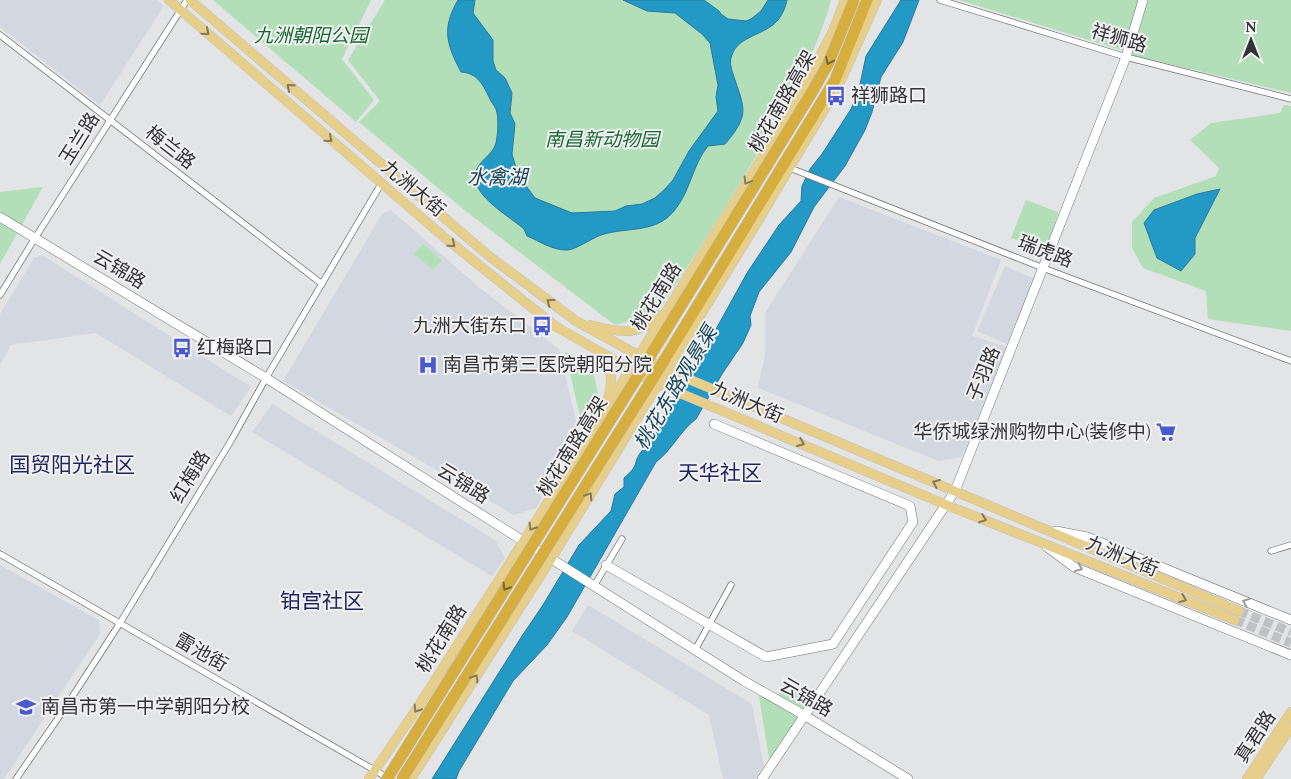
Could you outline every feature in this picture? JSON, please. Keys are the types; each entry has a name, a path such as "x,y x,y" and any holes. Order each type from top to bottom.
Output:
{"highway":[{"name":"桃花南路高架","path":"387,778 636,379 812,92 828,64 854,0"},
{"name":"桃花南路高架","path":"402,779 660,367 835,80 867,0"}],"main road":[{"name":"九洲大街","path":"169,0 381,184 484,270 555,326 631,370 658,384 958,510 1237,615 1044,529 667,370 576,321 489,256 188,0"},
{"name":"桃花南路","path":"369,779 376,771 523,542 760,161 812,71 833,30 845,0"},
{"path":"412,779 554,561 645,405 790,168 839,85 876,0"},
{"path":"576,321 609,330 627,331 646,328 666,312"},
{"path":"555,326 600,355 607,364 612,374 612,381 602,416"},
{"path":"645,405 655,397 666,392 676,391"},
{"name":"真君路","path":"1247,779 1291,712"},
{"name":"真君路","path":"1256,779 1291,727"}],"street":[{"name":"玉兰路","path":"0,295 180,9 188,0"},
{"name":"祥狮路","path":"940,0 1126,57 1291,100"},
{"name":"子羽路","path":"762,779 955,491 1126,57 1143,0"},
{"name":"梅兰路","path":"0,35 322,284"},
{"name":"瑞虎路","path":"790,168 1043,268 1291,361"},
{"name":"红梅路","path":"16,779 120,623 232,439 381,184"},
{"name":"云锦路","path":"0,217 266,378 744,681 804,715 908,779"},
{"path":"606,565 766,657 833,644 913,522 910,506 714,424"},
{"path":"936,519 958,510"},
{"path":"1044,529 1087,537 1291,620"},
{"path":"592,585 622,539"},
{"path":"1039,541 1074,567 1258,643 1291,653"},
{"path":"1271,551 1291,545"},
{"name":"雷池街","path":"0,554 387,778"},
{"path":"695,650 731,585"},
{"path":"1272,613 1276,618 1291,625"}],"shaded area":[{"path":"0,0 157,0 164,6 100,105 0,27"},
{"path":"839,197 1001,260 972,336 1007,347 962,457 938,461 758,388 765,354 765,313"},
{"name":"南昌市第三医院朝阳分院","path":"391,210 480,288 559,349 579,434 536,508 514,515 283,381 382,214"},
{"path":"42,255 251,387 231,416 96,333 11,345 0,365 0,314 34,258"},
{"path":"1005,266 1035,279 1007,344 977,331"},
{"path":"272,404 495,540 505,558 492,576 252,432"},
{"name":"南昌市第一中学朝阳分校","path":"0,565 99,620 100,634 4,779 0,779"},
{"path":"588,605 752,704 764,766 755,779 723,779 709,715 572,631"}],"green space":[{"name":"九洲朝阳公园","path":"213,0 371,0 342,59 374,100 356,122"},
{"name":"南昌新动物园","path":"385,0 831,0 817,41 789,100 732,196 657,314 615,325 468,213 359,122 380,101 348,60"},
{"path":"959,0 1139,0 1124,51"},
{"path":"1148,0 1291,0 1291,93 1132,55"},
{"path":"1284,105 1291,106 1291,331 1208,319 1206,291 1143,268 1132,248 1132,222 1154,198 1216,176 1219,168 1190,140 1211,123 1280,113"},
{"path":"43,187 0,264 0,192"},
{"path":"1026,200 1058,212 1047,250 1011,238"},
{"path":"423,244 442,260 433,270 414,254"},
{"path":"565,352 591,361 600,403 582,425"},
{"path":"827,687 771,771 759,696"}],"water":[{"name":"水禽湖","path":"458,0 475,0 473,13 493,40 493,61 496,70 505,78 512,93 510,113 515,124 512,154 518,175 535,198 572,213 615,211 626,206 642,204 655,198 673,180 689,151 718,111 716,97 718,85 710,43 702,34 675,13 647,11 623,0 704,0 728,19 746,21 761,11 768,0 787,0 784,11 772,26 746,40 735,49 731,58 731,64 742,103 742,118 725,144 708,146 699,160 682,200 669,216 652,226 611,232 569,250 561,250 527,236 524,229 489,202 476,182 476,170 496,143 498,117 496,109 476,77 461,72 449,45 449,20"},
{"path":"901,0 919,0 903,42 881,77 865,130 845,166 814,207 791,252 759,292 750,316 751,325 743,343 722,374 696,419 656,462 567,617 547,645 513,681 456,779 432,779 579,545 611,511 615,494 624,487 624,478 633,469 638,457 659,428 666,411 699,360 747,273 779,225 801,201 802,186 810,169 851,109 859,89 866,56"},
{"path":"1220,189 1195,238 1195,254 1181,271 1157,258 1144,223 1154,210 1197,194"}],"tunnel":[{"path":"1239,611 1291,632"},
{"path":"1235,620 1291,643"}],"place":[{"name":"祥狮路口","path":"836,96"},
{"name":"九洲大街东口","path":"542,326"},
{"name":"红梅路口","path":"182,348"},
{"name":"南昌市第三医院朝阳分院","path":"428,365"},
{"name":"华侨城绿洲购物中心(装修中)","path":"1166,432"},
{"name":"南昌市第一中学朝阳分校","path":"26,707"}],"district":[{"name":"国贸阳光社区","path":"72,466"},
{"name":"天华社区","path":"720,474"},
{"name":"铂宫社区","path":"322,602"}],"water label":[{"name":"桃花东路观景渠","path":"676,388"}]}
